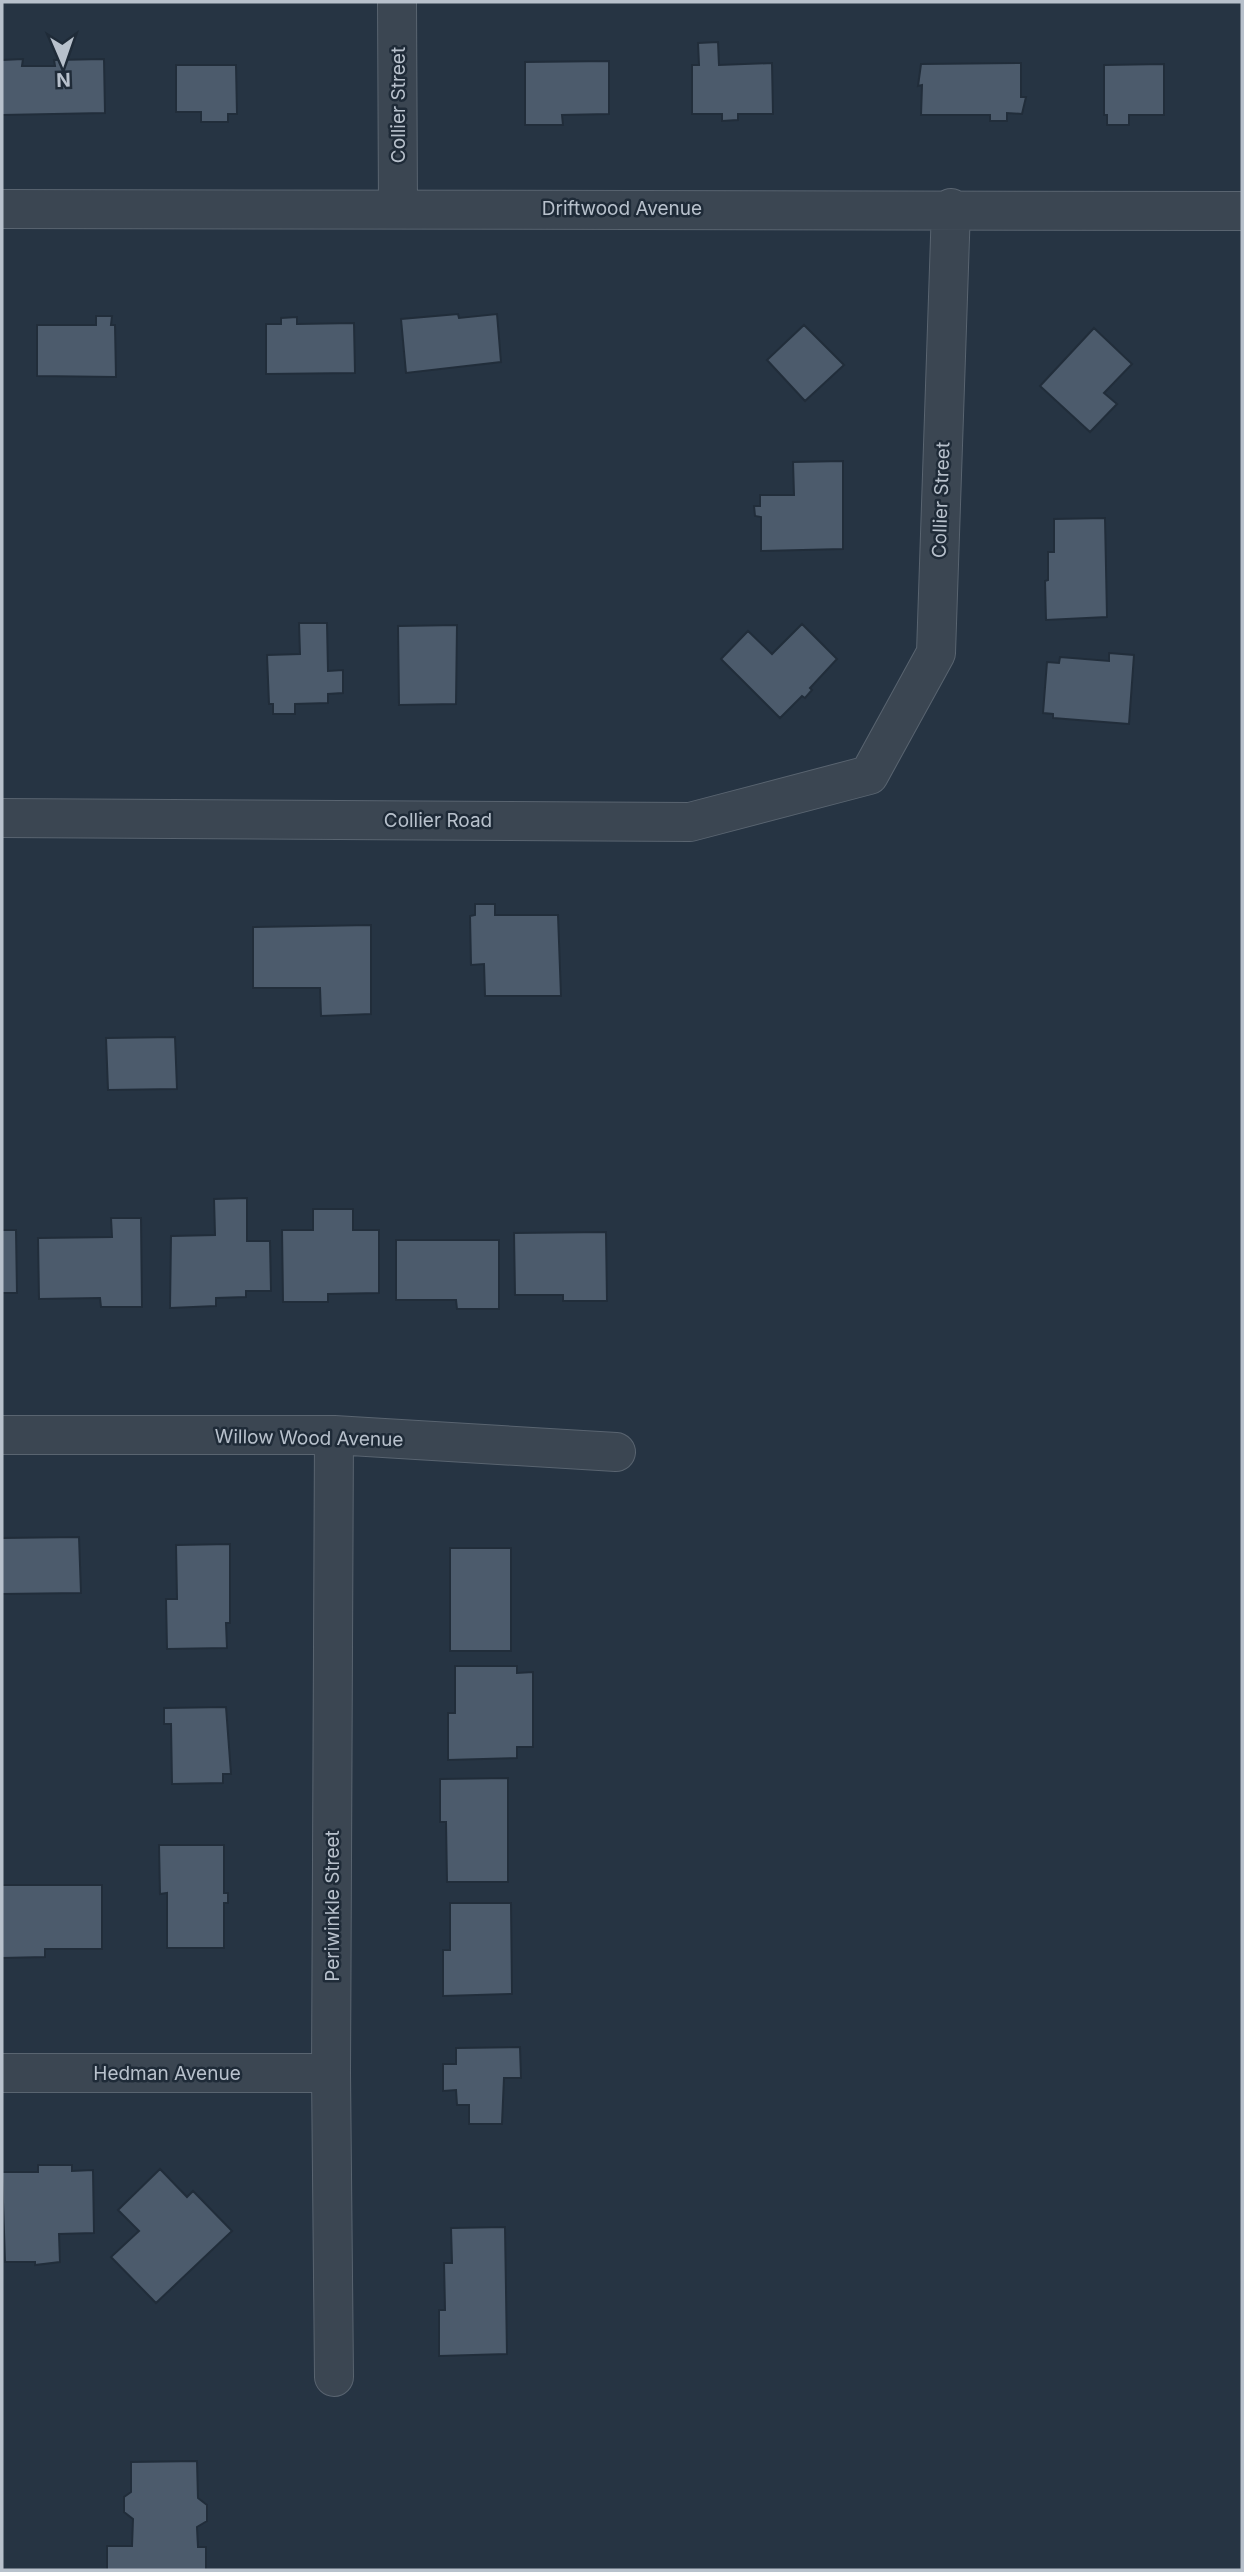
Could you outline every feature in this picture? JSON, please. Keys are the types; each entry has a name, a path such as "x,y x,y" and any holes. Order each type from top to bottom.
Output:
{"street":[{"name":"Collier Street","path":"397,2 398,208"},
{"name":"Collier Street","path":"869,775 936,653 951,208"},
{"name":"Driftwood Avenue","path":"2,209 951,208 1242,211"},
{"name":"Collier Road","path":"2,818 690,822 869,775"},
{"name":"Willow Wood Avenue","path":"2,1435 334,1435 616,1452"},
{"name":"Periwinkle Street","path":"334,1435 331,2073 334,2376"},
{"name":"Hedman Avenue","path":"2,2073 331,2073"}],"building":[{"path":"718,42 719,65 772,63 773,114 738,114 738,120 722,121 722,114 692,114 692,65 699,65 698,43"},
{"path":"23,59 22,66 55,66 54,60 104,59 105,113 2,115 2,60"},
{"path":"609,61 609,114 562,115 563,125 525,125 525,62"},
{"path":"1021,63 1021,97 1026,97 1022,114 1007,113 1007,121 990,121 990,115 921,115 922,85 918,86 921,64"},
{"path":"1164,64 1164,115 1129,115 1129,125 1107,125 1107,115 1104,115 1104,65"},
{"path":"176,65 236,65 237,114 228,114 228,122 201,122 201,112 176,112"},
{"path":"458,314 459,318 497,314 501,362 406,373 401,319"},
{"path":"96,316 112,316 111,325 115,325 116,377 37,376 37,325 96,325"},
{"path":"297,317 297,324 354,323 355,373 266,374 266,324 281,324 281,318"},
{"path":"804,325 844,365 805,401 767,360"},
{"path":"1094,328 1132,364 1104,393 1117,404 1090,432 1040,386"},
{"path":"843,461 843,549 761,551 761,517 755,516 754,506 760,506 760,495 794,495 793,462"},
{"path":"1105,518 1107,617 1046,620 1045,581 1048,580 1048,552 1054,552 1054,519"},
{"path":"299,623 327,623 328,671 343,670 343,693 328,694 328,703 295,704 295,714 273,714 273,704 269,704 267,655 300,654"},
{"path":"802,624 837,659 810,688 812,690 805,698 802,696 780,718 721,659 748,631 772,654"},
{"path":"457,625 456,704 399,705 398,626"},
{"path":"1109,653 1134,655 1129,724 1053,718 1053,714 1043,713 1047,662 1059,663 1060,657 1109,661"},
{"path":"475,904 495,904 495,915 558,915 561,996 485,996 484,964 471,965 470,916 475,915"},
{"path":"371,925 371,1014 321,1016 320,988 253,988 253,927"},
{"path":"175,1037 177,1089 108,1090 106,1038"},
{"path":"247,1198 247,1241 270,1241 271,1291 246,1291 246,1297 216,1298 216,1306 170,1308 171,1236 215,1235 214,1199"},
{"path":"313,1209 353,1209 353,1230 379,1230 379,1293 328,1294 328,1302 283,1302 282,1230 313,1230"},
{"path":"111,1218 141,1218 142,1307 101,1307 100,1298 39,1299 38,1238 112,1237"},
{"path":"2,1230 16,1230 17,1293 2,1293"},
{"path":"606,1232 607,1301 563,1301 563,1295 515,1295 514,1233"},
{"path":"396,1240 499,1240 499,1309 457,1309 456,1300 396,1300"},
{"path":"79,1537 81,1593 2,1594 2,1538"},
{"path":"230,1544 230,1623 226,1623 227,1648 167,1649 166,1599 177,1599 176,1545"},
{"path":"450,1548 511,1548 511,1651 450,1651"},
{"path":"455,1666 517,1666 517,1673 533,1672 533,1747 517,1747 517,1758 448,1760 448,1713 455,1713"},
{"path":"226,1707 231,1774 223,1774 223,1783 172,1784 171,1724 164,1724 164,1708"},
{"path":"508,1778 508,1882 447,1882 446,1822 440,1822 440,1779"},
{"path":"159,1845 224,1845 224,1893 228,1893 228,1903 224,1903 224,1948 167,1948 167,1893 160,1894"},
{"path":"2,1885 102,1885 102,1949 45,1949 45,1957 2,1958"},
{"path":"450,1903 511,1903 512,1994 443,1996 443,1950 450,1950"},
{"path":"520,2047 521,2078 504,2078 502,2124 469,2124 469,2105 457,2105 456,2090 443,2091 443,2064 456,2064 456,2048"},
{"path":"38,2165 72,2165 72,2171 93,2170 94,2233 59,2234 60,2262 35,2265 35,2262 5,2262 2,2172 38,2172"},
{"path":"160,2169 187,2197 193,2191 232,2231 156,2303 111,2257 139,2231 118,2210"},
{"path":"505,2227 507,2354 439,2356 439,2310 445,2310 444,2263 452,2263 451,2228"},
{"path":"197,2461 198,2498 207,2505 207,2521 197,2527 198,2547 206,2547 206,2570 107,2570 107,2546 132,2546 133,2519 124,2512 124,2497 131,2492 131,2462"}]}
